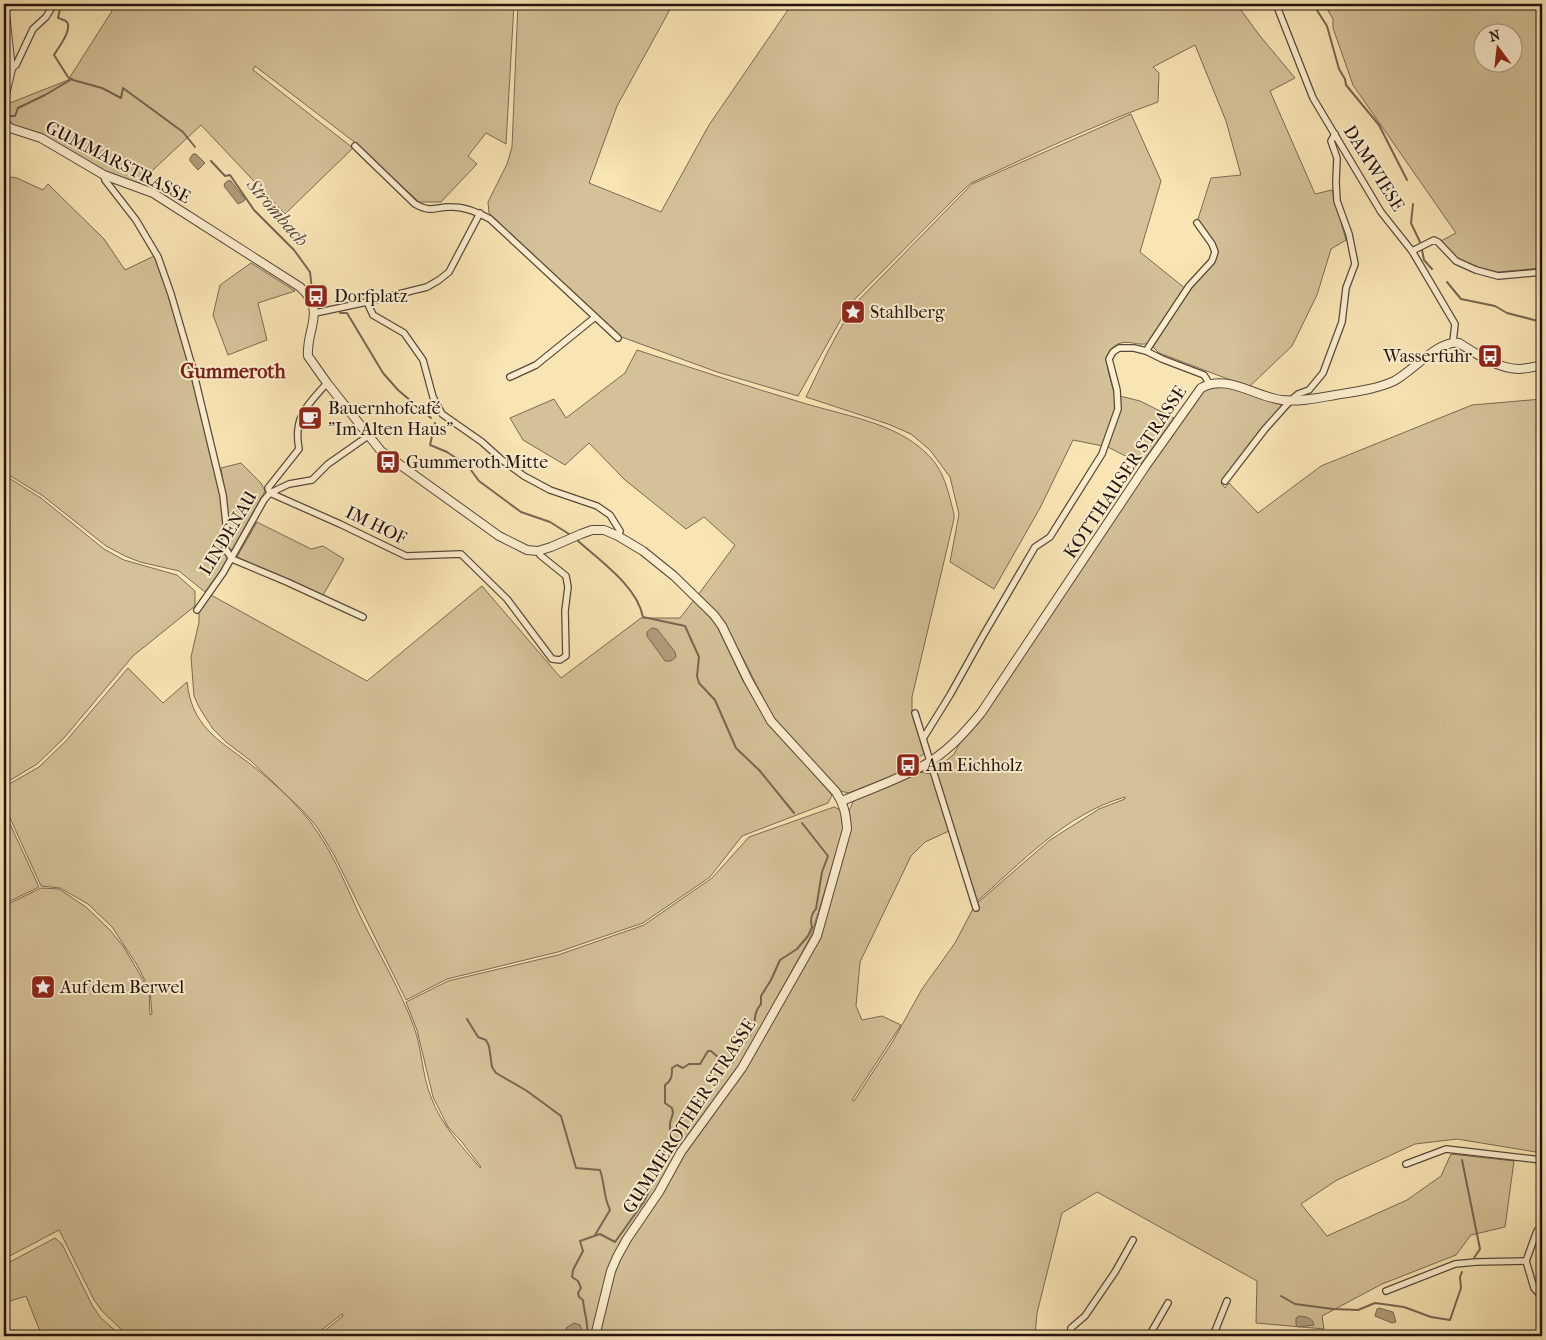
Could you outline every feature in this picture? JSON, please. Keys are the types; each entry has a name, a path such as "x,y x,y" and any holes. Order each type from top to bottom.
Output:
{"street":[{"path":"4,4 11,69 4,99"},
{"path":"11,69 16,64 33,29 46,17 54,4"},
{"name":"DAMWIESE","path":"1276,4 1308,87 1381,212 1412,251 1455,324 1453,342"},
{"name":"GUMMARSTRASSE","path":"4,122 10,128 41,138 104,175 153,193 300,287 312,301 314,313"},
{"path":"1225,481 1265,429 1291,400 1298,394 1309,390 1324,373 1342,322 1346,288 1354,264 1349,234 1337,201 1337,158 1331,141 1335,134"},
{"path":"355,146 415,204 432,210 457,207 480,213 490,219 594,318 618,338"},
{"path":"104,175 105,180 136,220 158,257 171,294 192,366 223,495 226,523 225,548 232,559 363,617"},
{"path":"480,213 449,272 439,280 426,287 314,313 307,350 308,356 326,383 368,436 390,459 499,536 527,550 538,550 551,547 592,530 604,530 643,551 674,576 714,615 722,626 748,680 771,721 842,801"},
{"path":"1146,351 1190,286 1212,261 1215,252 1212,244 1196,223"},
{"path":"1412,251 1434,240 1456,261 1476,270 1498,276 1542,272"},
{"path":"367,302 373,315 404,333 423,360 433,397 442,414 482,442 524,476 550,490 597,506 610,515 620,530 618,536"},
{"path":"510,377 536,365 594,318"},
{"path":"1453,342 1459,343 1496,364 1508,368 1520,369 1542,365"},
{"name":"KOTTHAUSER STRASSE","path":"842,801 929,762 945,751 962,735 981,713 1196,393 1209,383 1230,384 1267,398 1291,400 1337,395 1393,381 1442,346 1453,342"},
{"path":"924,737 950,696 988,626 1035,547 1050,537 1102,454 1118,408 1117,390 1109,359 1113,352 1125,347 1146,351 1204,375 1209,383"},
{"path":"270,493 268,488 299,449 297,438 298,422 301,414 326,383"},
{"name":"LINDENAU","path":"197,610 232,559 264,500 270,493 289,484 312,480 328,464 368,436"},
{"name":"IM HOF","path":"270,493 406,556 462,554 508,599 552,659 560,660 566,656 565,611 568,587 566,576 540,555 538,550"},
{"path":"915,713 976,908"},
{"name":"GUMMEROTHER STRASSE","path":"595,1336 610,1271 621,1251 659,1192 681,1152 742,1068 817,936 847,829 846,812 842,801"},
{"path":"1406,1164 1446,1149 1542,1160"},
{"path":"1542,1226 1537,1231 1526,1261 1534,1288 1542,1297"},
{"path":"1070,1336 1071,1328 1085,1316 1116,1272 1133,1240"},
{"path":"1386,1291 1455,1264 1526,1261"},
{"path":"1213,1336 1227,1301"},
{"path":"1149,1336 1168,1303"}],"shaded area":[{"path":"112,4 514,4 506,144 486,133 468,156 477,164 441,202 419,202 357,144 255,66 253,70 353,148 285,214 201,125 138,184 99,169 40,133 13,125 6,117 5,105 68,80 112,11"},
{"path":"518,4 673,4 617,106 589,183 661,212 709,125 792,4 1234,4 1238,6 1295,78 1270,91 1315,194 1332,190 1346,240 1331,249 1317,295 1292,346 1249,387 1159,353 1153,347 1174,308 1216,251 1197,222 1211,178 1241,175 1226,121 1195,45 1153,67 1159,73 1158,102 1087,130 971,183 849,305 798,396 717,372 619,336 489,213 488,202 507,164 512,147"},
{"path":"1324,4 1542,4 1542,268 1498,272 1478,267 1458,259 1441,241 1456,233 1353,85 1333,28 1333,19"},
{"path":"1131,114 1161,181 1140,252 1186,289 1149,343 1122,343 1111,349 1107,364 1114,392 1115,408 1103,446 1073,440 1040,508 994,589 950,562 959,514 950,477 930,450 911,434 888,424 806,397 852,307 972,184"},
{"path":"193,154 196,154 205,163 198,170 190,161"},
{"path":"4,176 17,178 43,190 48,184 104,239 125,270 154,256 169,295 189,366 221,495 223,523 221,549 229,559 205,592 179,571 140,562 106,546 43,496 4,472"},
{"path":"229,180 245,199 244,201 238,204 224,186"},
{"path":"251,263 295,291 258,303 267,340 228,355 213,315 220,285"},
{"path":"637,350 759,390 883,427 913,442 937,466 947,489 954,519 912,697 912,713 924,754 903,765 898,773 849,793 840,791 774,719 724,621 698,595 735,545 704,517 686,529 625,480 589,443 565,465 523,440 510,418 554,399 566,418 625,373"},
{"path":"1217,386 1278,402 1281,406 1279,414 1262,427 1221,483 1225,488 1229,483 1258,513 1321,466 1472,405 1542,399 1542,1153 1457,1139 1415,1144 1337,1180 1301,1204 1327,1236 1407,1200 1441,1176 1451,1154 1514,1161 1505,1227 1471,1235 1456,1255 1382,1284 1322,1316 1324,1329 1256,1323 1257,1281 1097,1192 1062,1213 1037,1313 1035,1336 318,1336 343,1316 342,1314 314,1336 128,1336 102,1311 94,1300 59,1230 4,1259 4,906 41,888 59,889 86,907 110,930 123,946 149,990 150,1015 152,1014 150,990 137,965 112,927 88,904 60,888 41,886 4,805 4,787 39,767 66,741 128,668 163,703 187,682 194,710 200,721 217,738 276,786 310,821 335,862 361,918 396,985 417,1035 428,1089 435,1107 452,1135 480,1168 461,1141 448,1127 433,1097 417,1030 406,1002 448,981 558,955 644,925 712,878 749,837 834,807 841,810 844,827 811,936 747,1052 819,937 850,830 849,811 854,800 919,772 932,774 949,831 925,842 911,856 860,962 856,1006 862,1020 882,1016 901,1025 852,1100 854,1101 893,1041 922,989 955,943 975,905 1050,840 1099,809 1125,799 1125,797 1103,805 1063,828 1026,857 975,903 936,769 954,754 961,741 984,714 1147,469 1200,393"},
{"path":"1120,396 1140,401 1174,418 1141,464 1106,446 1120,411"},
{"path":"241,463 261,483 265,491 233,549 230,550 228,547 229,521 221,468"},
{"path":"4,475 41,498 104,549 124,560 177,575 195,591 195,606 133,656 64,738 37,764 4,784"},
{"path":"257,522 311,549 323,546 344,559 323,595 237,557"},
{"path":"482,586 561,678 641,618 680,618 694,600 716,624 743,681 769,723 832,795 828,803 742,836 710,877 643,923 558,952 447,979 406,1000 334,855 317,827 251,761 226,742 213,729 199,707 194,696 191,657 199,622 199,611 211,595 367,681"},
{"path":"652,628 657,629 675,652 676,657 671,661 665,661 647,636 647,632"},
{"path":"4,811 39,887 4,904"},
{"path":"55,1238 62,1244 92,1305 100,1317 121,1336 42,1336 26,1296 4,1303 4,1265"},
{"path":"1379,1308 1393,1312 1396,1322 1392,1323 1375,1316"},
{"path":"1299,1316 1310,1319 1314,1325 1298,1327 1296,1325 1296,1318"},
{"path":"574,1323 580,1325 581,1332 576,1334 566,1331 566,1328"}],"waterway":[{"path":"1313,4 1327,26 1339,69 1346,85 1379,125 1407,180"},
{"name":"Strombach","path":"60,9 58,18 66,21 68,28 54,55 68,77 102,88 121,98 123,88 183,132 195,147"},
{"path":"6,116 15,116 18,108 72,79"},
{"name":"Strombach","path":"211,161 225,176 230,175 254,210 294,250 310,272 312,290"},
{"path":"1413,204 1411,223 1420,242"},
{"path":"1422,250 1424,260 1432,269"},
{"path":"1447,282 1461,299 1495,306 1507,313 1542,322"},
{"name":"Strombach","path":"340,313 347,313 383,373 398,390 431,418"},
{"name":"Strombach","path":"435,423 430,445 447,452 468,466 479,481 521,512 550,522 569,534"},
{"name":"Strombach","path":"577,540 626,585 639,606 643,617 685,626 699,657 697,676 699,683 715,700 736,748 760,771 794,813"},
{"name":"Strombach","path":"587,1336 583,1300 579,1297 578,1293 581,1288 578,1281 572,1277 573,1270 583,1251 580,1241 600,1234 615,1242 643,1203 663,1165 664,1151 670,1136 670,1123 673,1113 672,1108 665,1103 665,1085 671,1078 672,1068 677,1065 683,1068 689,1064 700,1064 708,1051 711,1051 727,1065 733,1062 733,1051 750,1036 753,1030 758,1007 761,1004 761,996 780,960 797,949 808,936 812,927 811,917 816,909 822,872 828,856 802,823"},
{"path":"467,1019 478,1037 486,1040 489,1046 492,1067 496,1073 527,1091 561,1116 576,1168 600,1170 610,1210 595,1235"},
{"path":"1462,1160 1480,1249 1474,1258"},
{"path":"1281,1296 1295,1304 1333,1309 1358,1310 1375,1303 1404,1307 1431,1317 1450,1320 1461,1288 1460,1277 1462,1272"}],"place":[{"name":"Dorfplatz","path":"316,296"},
{"name":"Stahlberg","path":"853,312"},
{"name":"Wasserfuhr","path":"1490,356"},
{"name":"Bauernhofcafé \"Im Alten Haus\"","path":"310,418"},
{"name":"Gummeroth Mitte","path":"388,462"},
{"name":"Am Eichholz","path":"908,765"},
{"name":"Auf dem Berwel","path":"43,987"}],"district":[{"name":"Gummeroth","path":"233,371"}]}
